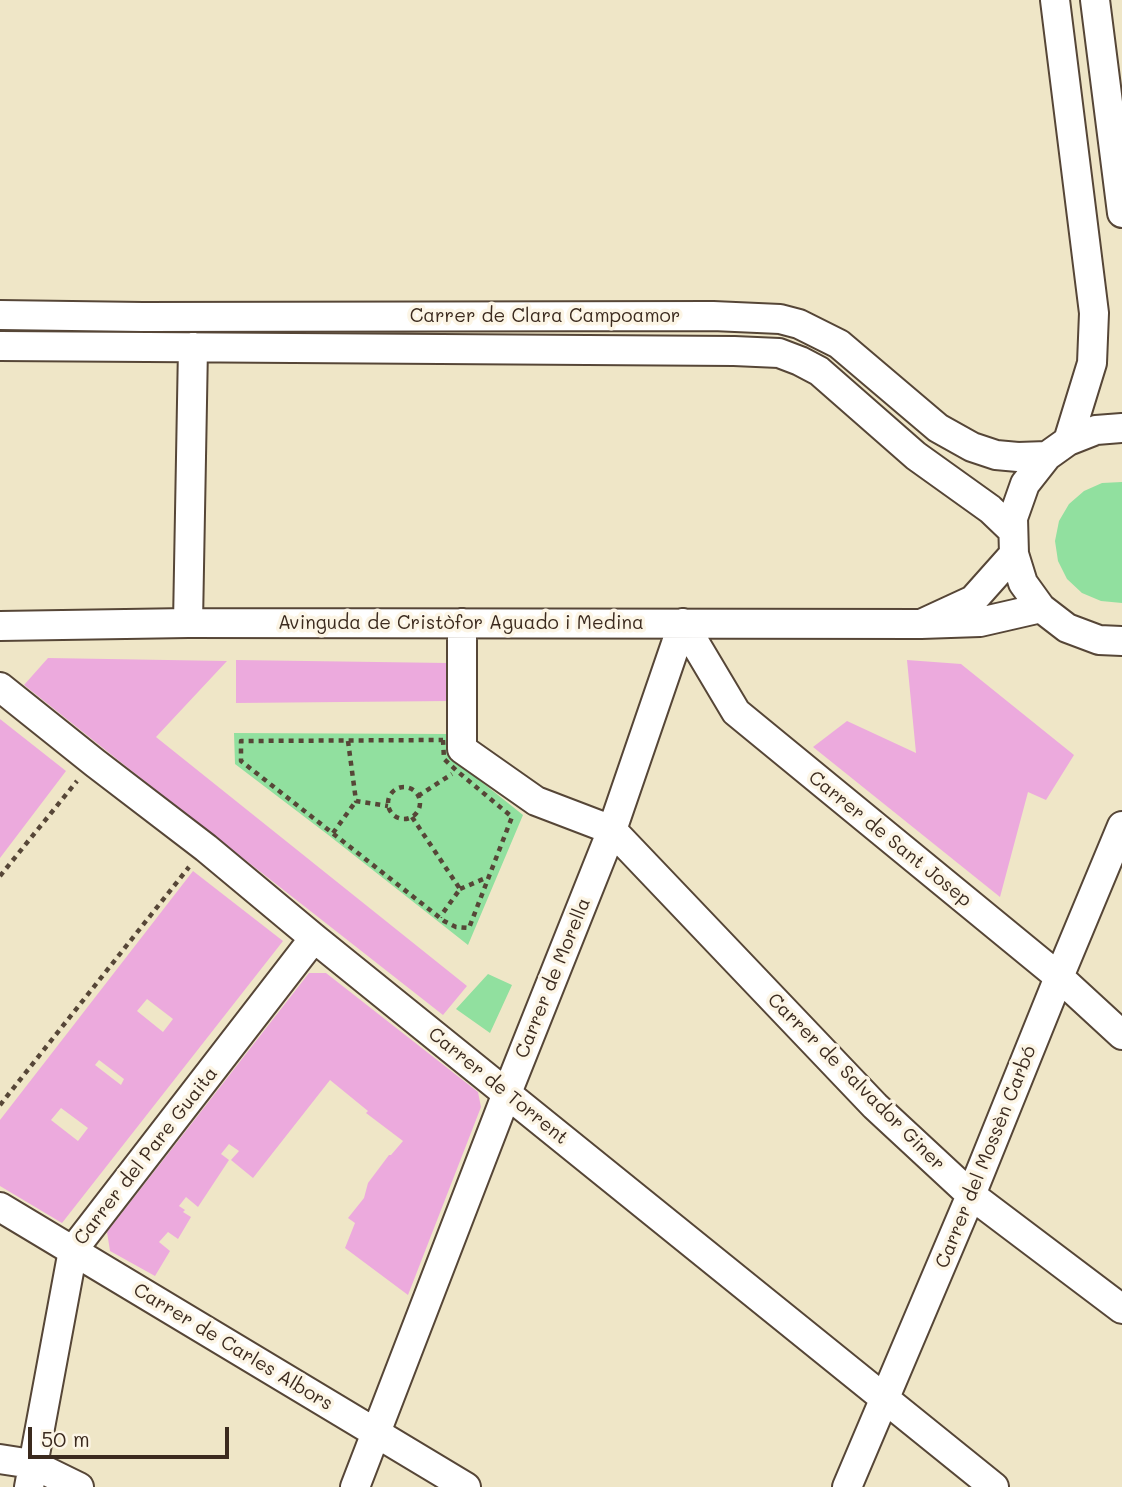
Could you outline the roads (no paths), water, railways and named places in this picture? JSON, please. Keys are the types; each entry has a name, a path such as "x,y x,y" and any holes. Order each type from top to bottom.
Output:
{"street":[{"path":"1055,0 1094,313 1092,363 1057,449 1025,484 1013,518 1013,542 1023,583 1041,608 1068,628 1099,640 1122,641"},
{"path":"1095,0 1122,213"},
{"name":"Carrer de Clara Campoamor","path":"0,315 713,316 780,319 799,324 839,344 938,428 972,447 996,455 1018,457 1057,449"},
{"name":"Carrer de Clara Campoamor","path":"0,345 779,353 819,371 916,456 990,509 1013,542"},
{"path":"188,623 193,347"},
{"path":"1057,449 1096,430 1122,428"},
{"name":"Avinguda de Cristòfor Aguado i Medina","path":"921,624 973,600 1013,542"},
{"name":"Avinguda de Cristòfor Aguado i Medina","path":"0,626 188,623 921,624 980,622 1041,608"},
{"path":"462,623 462,749 536,801 612,830"},
{"name":"Carrer de Morella","path":"355,1487 612,830 683,623"},
{"name":"Carrer de Sant Josep","path":"683,623 736,712 1059,977 1122,1035"},
{"name":"Carrer de Torrent","path":"0,687 206,848 994,1487"},
{"name":"Carrer del Mossèn Carbó","path":"847,1487 971,1195 1122,826"},
{"name":"Carrer de Salvador Giner","path":"612,830 875,1106 971,1195 1122,1309"},
{"name":"Carrer del Pare Guaita","path":"30,1476 73,1250 314,938"},
{"name":"Carrer de Carles Albors","path":"0,1207 466,1487"},
{"path":"0,1459 30,1476 79,1487"}]}
